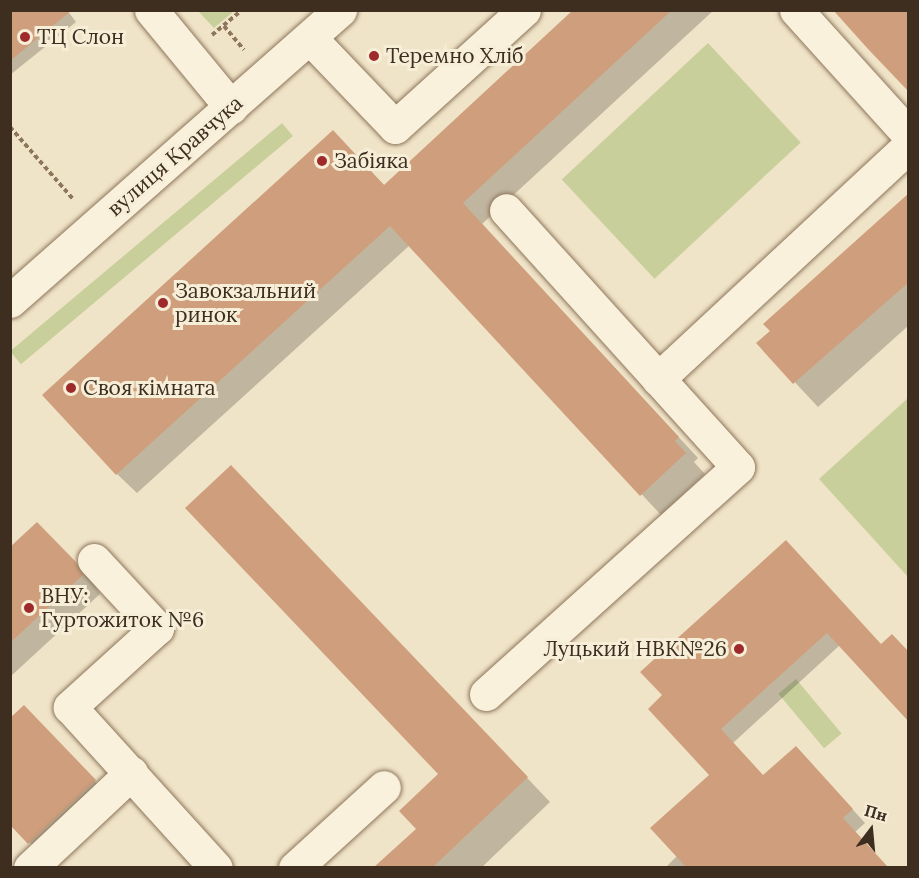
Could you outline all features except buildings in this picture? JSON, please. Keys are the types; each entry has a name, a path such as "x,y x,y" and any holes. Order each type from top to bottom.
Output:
{"street":[{"path":"151,10 231,107"},
{"name":"вулиця Кравчука","path":"10,301 340,10"},
{"path":"310,38 395,127 524,10"},
{"path":"796,10 909,134"},
{"path":"658,378 909,147"},
{"path":"486,694 738,467 506,210"},
{"path":"94,560 157,628 70,707 216,867"},
{"path":"30,867 131,774"},
{"path":"295,867 384,787"}],"path":[{"path":"10,127 96,225"}],"green space":[{"path":"198,11 234,11 214,28"},
{"path":"708,43 801,142 654,279 562,179"},
{"path":"282,123 293,136 21,364 10,351"},
{"path":"908,398 908,577 819,479"},
{"path":"796,679 842,733 824,748 778,694"}],"place":[{"name":"ТЦ Слон","path":"25,37"},
{"name":"Теремно Хліб","path":"374,56"},
{"name":"Забіяка","path":"322,161"},
{"name":"Завокзальний ринок","path":"163,303"},
{"name":"Своя кімната","path":"71,388"},
{"name":"ВНУ: Гуртожиток №6","path":"29,608"},
{"name":"Луцький НВК№26","path":"739,649"}]}
